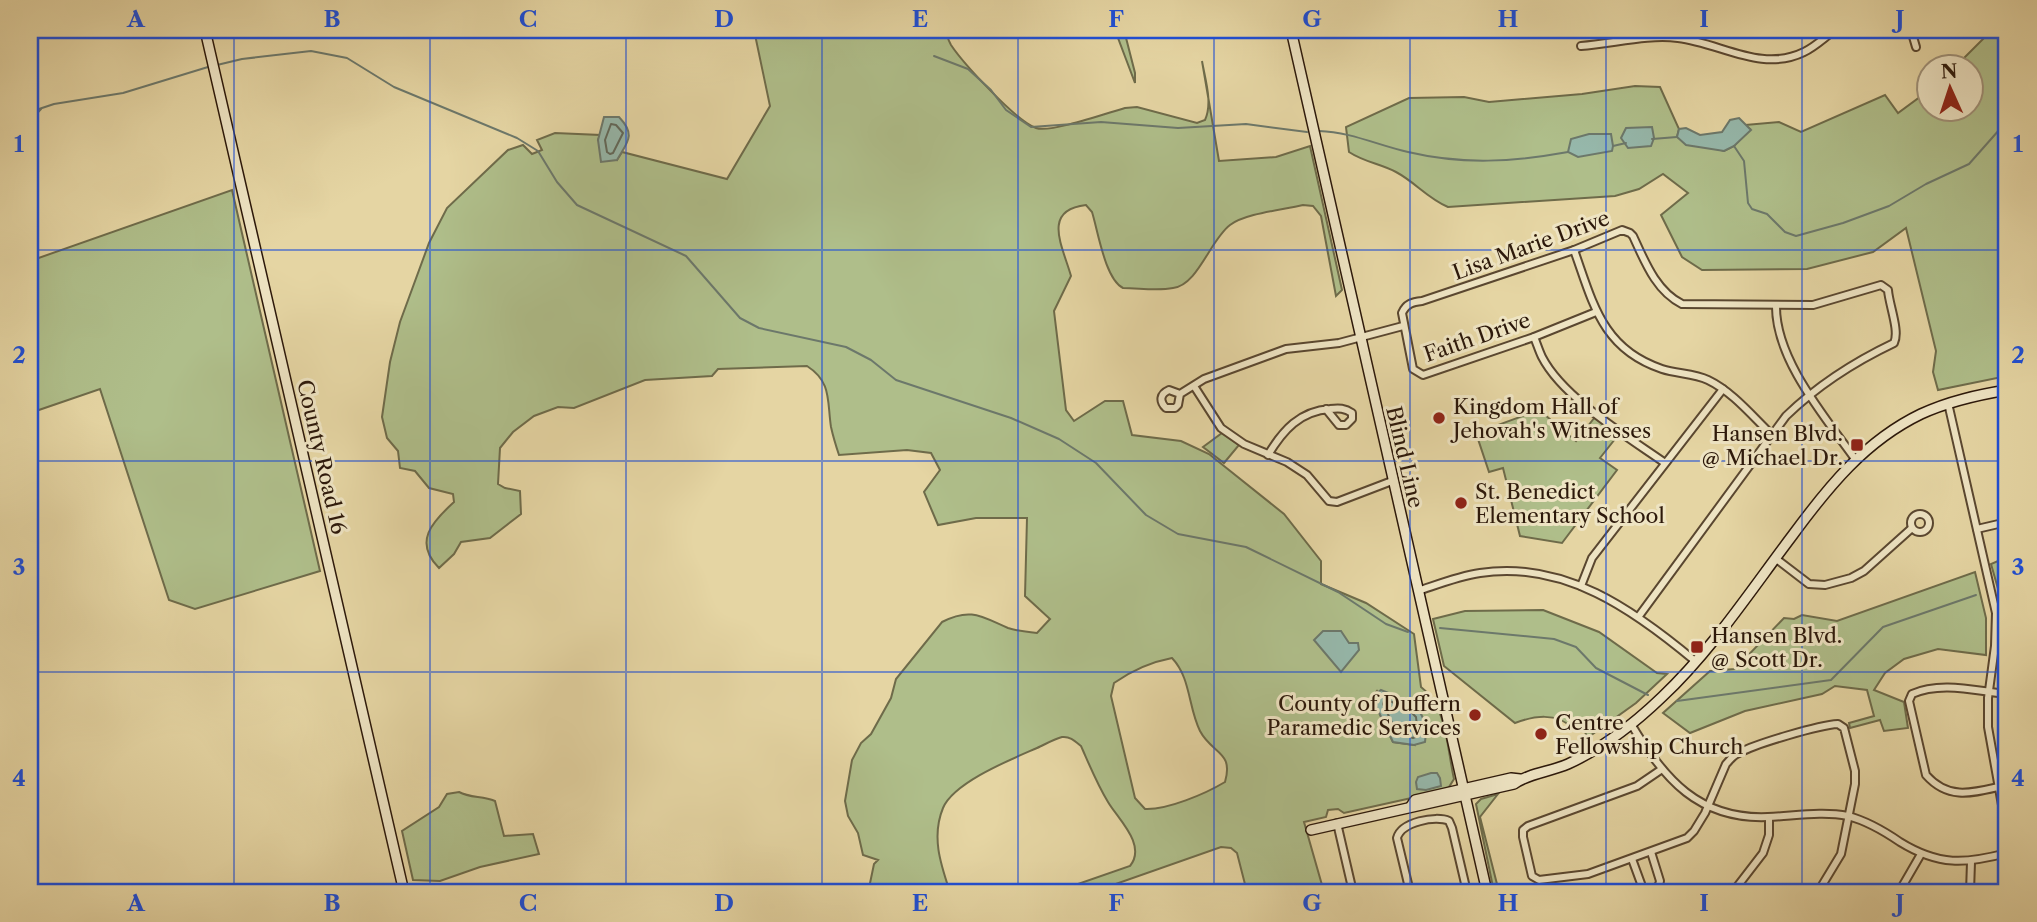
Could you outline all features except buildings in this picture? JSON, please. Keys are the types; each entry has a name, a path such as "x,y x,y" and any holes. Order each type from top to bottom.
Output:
{"street":[{"name":"County Road 16","path":"205,30 404,892"},
{"name":"Blind Line","path":"1291,30 1487,892"},
{"path":"1581,46 1656,37 1678,38 1764,61 1786,59 1806,52 1835,30"},
{"path":"1911,30 1916,47"},
{"name":"Lisa Marie Drive","path":"1403,326 1402,313 1412,302 1422,302 1574,250 1622,230 1633,236 1658,284 1672,299 1692,306 1813,305 1878,285 1888,290 1897,333 1894,343 1842,372 1808,395 1786,416 1639,617"},
{"path":"1574,250 1595,312 1607,330 1631,355 1662,369 1706,379 1723,388 1773,436"},
{"path":"1776,305 1779,334 1808,395 1855,459"},
{"name":"Faith Drive","path":"1403,326 1413,370 1423,376 1534,337 1595,312"},
{"path":"1180,394 1204,379 1286,349 1318,347 1403,326"},
{"path":"1534,337 1543,359 1574,394 1602,418 1665,463"},
{"path":"1194,386 1221,428 1244,444 1307,475 1329,501 1338,502 1392,481"},
{"path":"1581,586 1592,558 1723,388"},
{"path":"1311,830 1410,806 1415,800 1463,793 1511,778 1520,779 1572,762 1602,745 1664,696 1827,489 1855,459 1892,431 1921,414 1948,402 2007,390"},
{"path":"1948,402 1996,613 1988,727 2007,833"},
{"path":"1268,454 1297,419 1326,409"},
{"path":"1977,529 2007,522"},
{"path":"1775,558 1809,584 1825,585 1851,578 1864,571 1912,528"},
{"path":"1418,590 1469,575 1501,571 1539,574 1581,586 1611,599 1695,660"},
{"path":"2007,694 1970,688 1921,690 1912,694 1909,701 1926,775 1932,782 1944,791 1960,793 2007,785"},
{"path":"1631,724 1662,769 1680,789 1708,807 1743,816 1849,816 1868,823 1921,854 1942,860 1971,862 2007,853"},
{"path":"1662,769 1637,786 1523,830 1532,876 1535,879 1587,874 1687,838 1695,831 1708,807 1726,764 1740,752 1838,724 1844,728 1855,772 1855,784 1841,854 1818,892"},
{"path":"1733,892 1763,853 1769,835 1769,817"},
{"path":"1410,892 1397,838 1398,832 1406,826 1439,818 1449,821 1468,892"},
{"path":"1337,823 1353,892"},
{"path":"1632,859 1643,889 1653,890 1659,886 1660,881 1651,852"},
{"path":"1899,892 1921,854"},
{"path":"1970,892 1971,862"}],"green space":[{"path":"754,30 945,30 951,45 978,77 1016,115 1036,128 1054,128 1137,107 1197,123 1205,120 1208,98 1219,161 1276,157 1310,146 1342,290 1336,296 1321,216 1313,206 1303,205 1265,212 1237,221 1223,232 1190,279 1182,285 1161,289 1123,288 1111,275 1092,212 1086,205 1072,208 1064,214 1059,222 1060,242 1071,276 1054,311 1066,410 1074,421 1105,401 1123,401 1132,435 1181,441 1209,454 1284,514 1321,561 1321,584 1366,603 1414,634 1421,687 1436,705 1445,728 1454,779 1449,787 1443,791 1344,813 1338,809 1328,810 1326,817 1304,822 1324,892 1247,892 1237,853 1231,848 1221,847 1093,892 1055,892 1130,866 1135,850 1129,832 1104,795 1081,746 1070,738 1062,737 985,772 949,798 939,819 938,840 950,892 856,892 869,888 874,864 878,860 863,855 858,833 848,816 845,801 852,760 861,743 871,734 891,698 896,679 942,622 952,618 976,615 1011,629 1037,633 1050,619 1025,596 1027,518 976,518 938,525 924,492 940,470 931,453 907,450 839,455 831,427 825,385 807,366 718,369 712,376 645,380 574,408 558,407 534,416 513,432 500,448 498,484 520,491 521,514 490,538 461,542 454,554 439,568 427,550 427,541 433,525 454,502 453,494 429,488 415,471 400,468 398,451 387,438 382,417 390,362 400,322 429,243 447,208 508,150 523,145 532,154 542,150 537,140 555,133 600,135 598,140 617,160 622,152 727,179 770,106","holes":["1172,658 1183,674 1200,731 1224,758 1227,772 1225,782 1207,791 1175,804 1145,809 1135,798 1111,696 1114,683 1134,671","1377,691 1414,745 1393,742 1374,702 1373,696"]},
{"path":"1115,30 1124,30 1135,83"},
{"path":"1992,30 2007,30 2007,376 1938,390 1933,372 1936,351 1906,228 1873,252 1807,269 1702,270 1682,257 1661,215 1688,193 1663,174 1639,189 1615,196 1448,207 1396,172 1349,152 1346,127 1409,98 1464,97 1489,102 1582,94 1635,86 1660,87 1679,129 1677,137 1724,151 1734,146 1750,129 1745,125 1779,122 1801,132 1885,95 1898,113 1914,101 1914,122 1984,122 1984,52 1970,52"},
{"path":"232,190 320,571 195,609 169,600 100,389 30,413 30,261"},
{"path":"1539,410 1576,441 1595,417 1619,434 1600,458 1617,470 1562,543 1520,536 1503,468 1489,472 1476,433"},
{"path":"1222,433 1239,445 1224,463 1203,447"},
{"path":"2007,557 2007,610 2004,610 1991,564"},
{"path":"1975,572 1986,618 1986,655 1938,649 1904,659 1885,673 1874,690 1904,702 1908,728 1884,731 1880,720 1850,728 1849,723 1874,716 1867,690 1835,686 1822,694 1745,711 1690,733 1663,713 1710,671 1735,669 1784,618 1794,619 1802,615 1837,621"},
{"path":"1543,610 1599,632 1657,673 1667,674 1636,703 1587,738 1584,728 1572,728 1559,719 1537,717 1515,723 1444,666 1433,619 1465,611"},
{"path":"459,792 495,801 504,836 533,834 539,854 480,867 440,881 413,880 402,831 439,807 447,794"},
{"path":"1498,794 1480,817 1499,892 1494,892 1476,804 1481,799"}],"water":[{"path":"604,117 619,117 629,134 617,160 601,162 598,140"},
{"path":"1739,118 1751,130 1734,146 1724,151 1686,145 1677,137 1679,129 1686,128 1700,135 1722,132 1730,120"},
{"path":"1652,127 1654,138 1651,146 1628,148 1621,138 1626,128"},
{"path":"1589,134 1611,134 1612,151 1578,157 1568,152 1571,139"},
{"path":"1323,631 1341,631 1349,643 1358,643 1359,650 1341,672 1314,640"},
{"path":"1381,690 1415,707 1424,721 1425,742 1414,745 1393,742 1374,702 1373,696"},
{"path":"1437,773 1441,786 1426,790 1417,789 1418,777"}],"waterway":[{"path":"217,65 242,59 311,51 347,58 394,87 517,138 538,151 557,182 577,205 686,256 740,318 759,328 846,347 871,360 896,380 1011,418 1059,439 1096,463 1146,515 1178,534 1246,547 1338,592 1386,624 1408,632"},
{"path":"934,56 968,69 991,90 1006,110 1031,127 1101,122 1178,128 1246,124 1307,132"},
{"path":"30,112 54,104 123,93 208,67"},
{"path":"30,121 41,109"},
{"path":"1734,146 1744,161 1748,203 1752,209 1767,214 1785,232 1796,236 1889,206 1926,184 1969,164 2007,121"},
{"path":"1319,131 1448,159 1508,160 1568,152"},
{"path":"1652,139 1677,137"},
{"path":"1613,146 1626,143"},
{"path":"1677,701 1831,680 1883,627 1976,595"},
{"path":"1440,628 1554,639 1576,647 1596,668 1648,695"}],"place":[{"name":"Kingdom Hall of Jehovah's Witnesses","path":"1439,418"},
{"name":"Hansen Blvd. @ Michael Dr.","path":"1857,445"},
{"name":"St. Benedict Elementary School","path":"1461,503"},
{"name":"Hansen Blvd. @ Scott Dr.","path":"1697,647"},
{"name":"County of Duffern Paramedic Services","path":"1475,715"},
{"name":"Centre Fellowship Church","path":"1541,734"}]}
